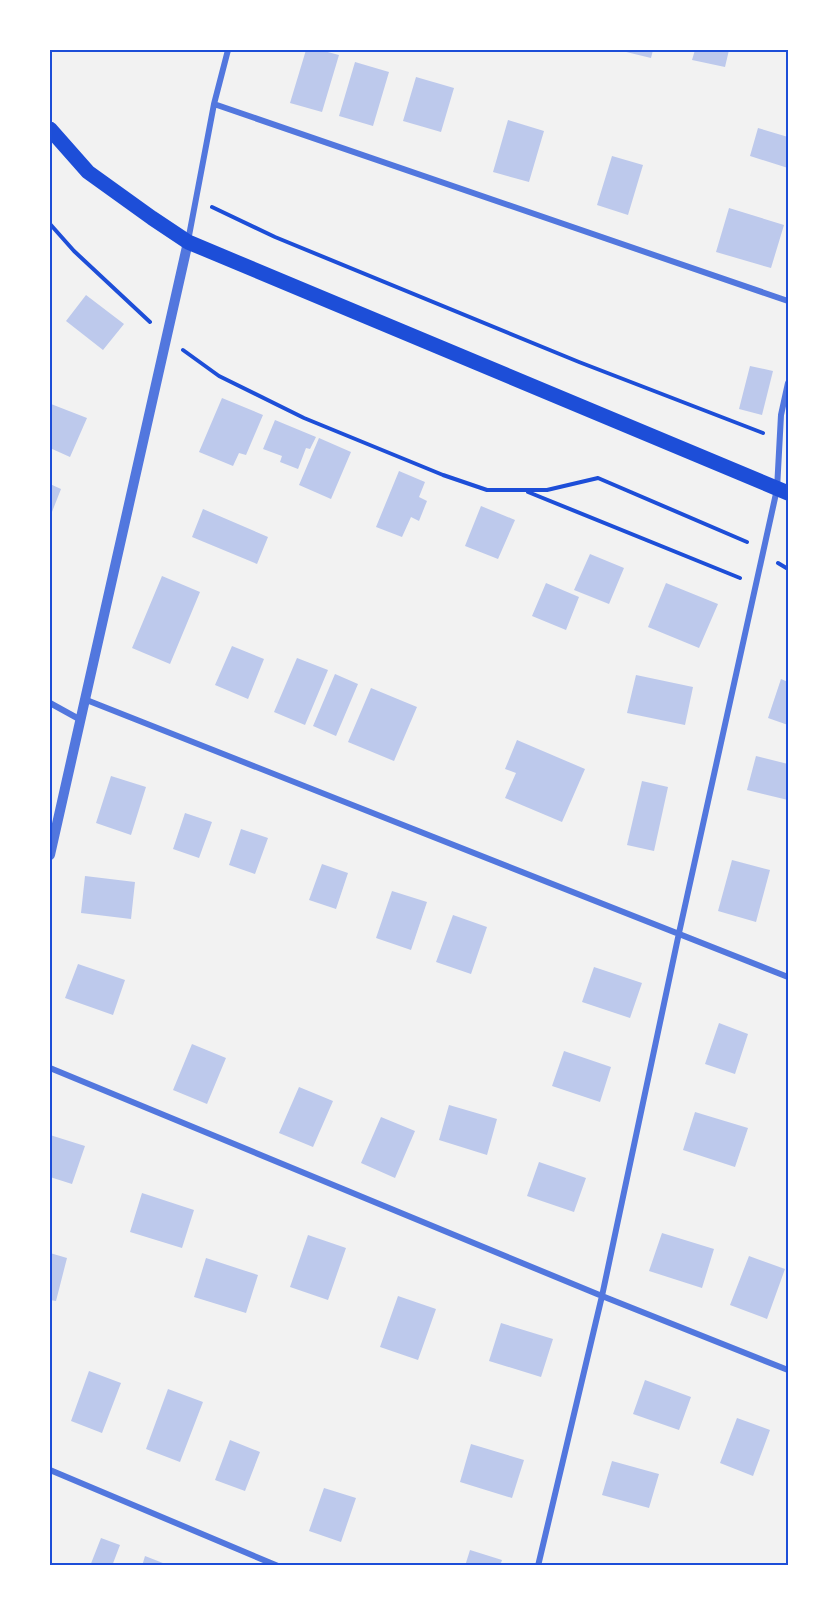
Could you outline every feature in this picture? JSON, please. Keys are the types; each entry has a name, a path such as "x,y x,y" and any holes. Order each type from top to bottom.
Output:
{"main road":[{"path":"50,129 88,172 188,242 783,491"}],"street":[{"path":"50,855 188,242 214,104 228,50"},
{"path":"214,104 789,301"},
{"path":"538,1566 602,1296 762,554 783,491 781,416 789,383"},
{"path":"84,699 789,977"},
{"path":"50,703 79,719"},
{"path":"50,1068 602,1296 789,1370"},
{"path":"50,1470 278,1566"}],"path":[{"path":"196,199 275,237 579,362 780,440"},
{"path":"50,224 74,251 166,338 219,376 304,418 443,475 487,490 548,490 598,478 746,540 762,554 789,570"},
{"path":"524,490 742,578"}],"building":[{"path":"306,50 320,50 339,55 322,112 290,103"},
{"path":"618,50 653,50 651,58"},
{"path":"695,50 729,50 725,67 692,60"},
{"path":"355,62 389,72 373,126 339,116"},
{"path":"416,77 454,88 441,132 403,121"},
{"path":"508,120 544,131 529,182 493,172"},
{"path":"758,128 788,137 788,168 750,156"},
{"path":"612,156 643,165 628,215 597,205"},
{"path":"729,208 784,225 771,268 716,252"},
{"path":"86,295 124,324 103,350 66,321"},
{"path":"750,366 773,371 762,415 739,409"},
{"path":"222,398 263,415 246,455 239,453 233,466 199,452"},
{"path":"51,404 87,418 70,457 50,448"},
{"path":"275,420 316,437 310,449 306,448 298,469 280,462 282,456 263,449"},
{"path":"319,438 351,452 331,499 299,485"},
{"path":"399,471 425,482 419,497 427,501 419,521 411,517 402,537 376,527"},
{"path":"50,484 61,489 50,517"},
{"path":"481,506 515,520 498,559 465,546"},
{"path":"203,509 268,537 257,564 192,537"},
{"path":"590,554 624,568 609,604 574,590"},
{"path":"162,576 200,592 170,664 132,648"},
{"path":"546,583 579,597 566,630 532,616"},
{"path":"666,583 718,604 699,648 648,627"},
{"path":"232,646 264,659 248,699 215,685"},
{"path":"297,658 328,670 305,725 274,712"},
{"path":"335,674 358,684 336,736 313,726"},
{"path":"636,675 693,687 685,725 627,713"},
{"path":"781,679 788,682 788,725 768,718"},
{"path":"371,688 417,707 394,761 348,742"},
{"path":"517,740 585,769 562,822 505,798 516,773 505,769"},
{"path":"756,756 788,764 788,800 747,790"},
{"path":"111,776 146,787 131,835 96,823"},
{"path":"642,781 668,787 654,851 627,845"},
{"path":"185,813 212,822 199,858 173,849"},
{"path":"241,829 268,838 255,874 229,865"},
{"path":"732,860 770,870 756,922 718,911"},
{"path":"322,864 348,873 336,909 309,900"},
{"path":"85,876 135,882 131,919 81,913"},
{"path":"392,891 427,902 411,950 376,938"},
{"path":"453,915 487,927 471,974 436,962"},
{"path":"78,964 125,980 113,1015 65,998"},
{"path":"594,967 642,983 630,1018 582,1002"},
{"path":"719,1023 748,1034 735,1074 705,1064"},
{"path":"192,1044 226,1058 207,1104 173,1090"},
{"path":"564,1051 611,1067 600,1102 552,1086"},
{"path":"299,1087 333,1101 313,1147 279,1133"},
{"path":"449,1105 497,1119 487,1155 439,1140"},
{"path":"695,1112 748,1128 735,1167 683,1150"},
{"path":"381,1117 415,1131 395,1178 361,1163"},
{"path":"50,1135 85,1146 72,1184 50,1177"},
{"path":"539,1162 586,1178 574,1212 527,1196"},
{"path":"142,1193 194,1210 182,1248 130,1232"},
{"path":"662,1233 714,1249 702,1288 649,1271"},
{"path":"308,1235 346,1248 328,1300 290,1287"},
{"path":"50,1253 67,1258 56,1301 50,1300"},
{"path":"749,1256 785,1269 767,1319 730,1305"},
{"path":"206,1258 258,1275 246,1313 194,1297"},
{"path":"398,1296 436,1309 418,1360 380,1347"},
{"path":"501,1323 553,1339 541,1377 489,1361"},
{"path":"89,1371 121,1383 102,1433 71,1421"},
{"path":"645,1380 691,1397 679,1430 633,1414"},
{"path":"168,1389 203,1402 180,1462 146,1449"},
{"path":"737,1418 770,1430 753,1476 720,1463"},
{"path":"230,1440 260,1452 245,1491 215,1480"},
{"path":"471,1444 524,1460 512,1498 460,1482"},
{"path":"612,1461 659,1474 649,1508 602,1495"},
{"path":"324,1488 356,1498 341,1542 309,1531"},
{"path":"101,1538 120,1545 112,1566 90,1566"},
{"path":"470,1550 502,1560 500,1566 465,1566"},
{"path":"145,1556 168,1565 168,1566 142,1566"}]}
